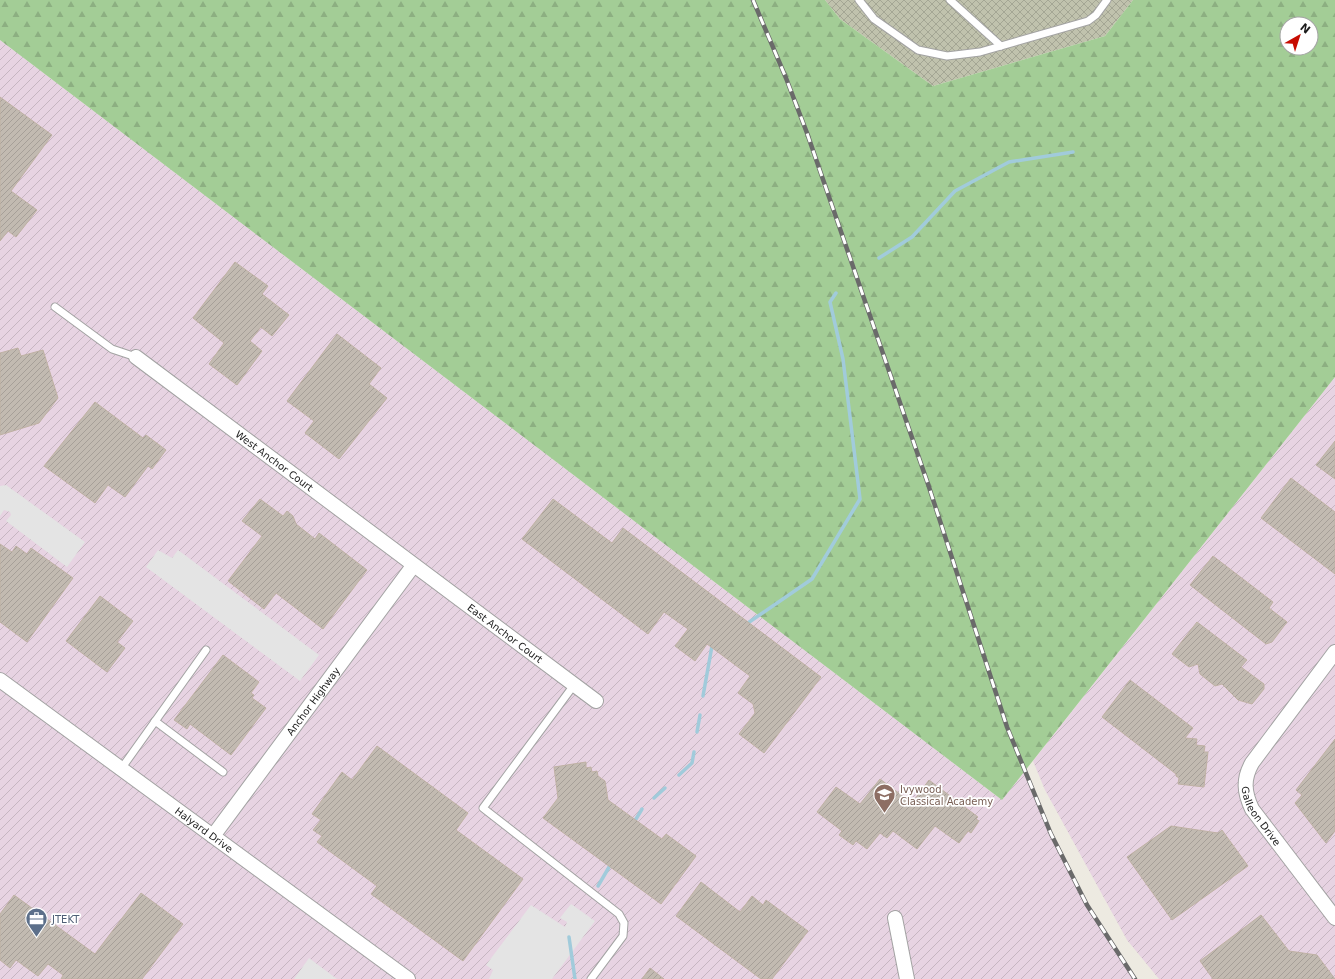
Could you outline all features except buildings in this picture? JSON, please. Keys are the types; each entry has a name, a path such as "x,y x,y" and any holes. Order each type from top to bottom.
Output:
{"street":[{"name":"West Anchor Court","path":"136,357 413,566"},
{"name":"East Anchor Court","path":"413,566 596,701"},
{"name":"Anchor Highway","path":"213,836 413,566"},
{"name":"Galleon Drive","path":"1335,652 1252,763 1247,771 1245,789 1252,809 1335,918"},
{"name":"Halyard Drive","path":"0,680 408,979"},
{"path":"895,918 907,979"}],"lane":[{"path":"859,0 874,19 918,50 947,56 980,52 1088,21 1096,15 1107,0"},
{"path":"950,0 1001,46"},
{"path":"55,306 112,349 136,357"},
{"path":"121,768 206,650"},
{"path":"574,685 483,808 619,914 624,923 623,936 592,979"},
{"path":"155,721 223,772"}],"shaded area":[{"path":"825,0 1133,0 1105,36 933,86 840,19"},
{"path":"0,40 1002,800 1025,771 1051,834 1087,905 1135,979 0,979"},
{"path":"1335,377 1335,979 1159,979 1127,940 1045,790 1033,761"},
{"path":"6,485 85,542 67,567 6,521 11,515 10,512 4,510 0,516 0,486"},
{"path":"158,550 172,558 178,550 319,655 300,681 146,567"},
{"path":"571,904 595,921 552,979 489,979 493,970 486,965 531,905 565,927 567,922 560,918"},
{"path":"309,958 337,979 294,979"}],"green space":[{"path":"0,0 825,0 840,19 933,86 1105,36 1133,0 1335,0 1335,377 1002,800 0,40"}],"waterway":[{"path":"879,258 912,237 955,191 1009,162 1073,152"},
{"path":"745,625 812,579 860,499 843,359 830,302 836,293"},
{"path":"703,696 712,646 714,644"},
{"path":"697,732 700,715"},
{"path":"679,775 692,763 694,752"},
{"path":"654,798 665,788"},
{"path":"633,824 642,809"},
{"path":"598,886 612,862"},
{"path":"569,937 575,979"}],"railway":[{"path":"753,0 786,78 807,133 928,484 1007,727 1051,834 1087,905 1135,979"}],"place":[{"name":"Ivywood Classical Academy","path":"885,814"},
{"name":"JTEKT","path":"37,938"}]}
